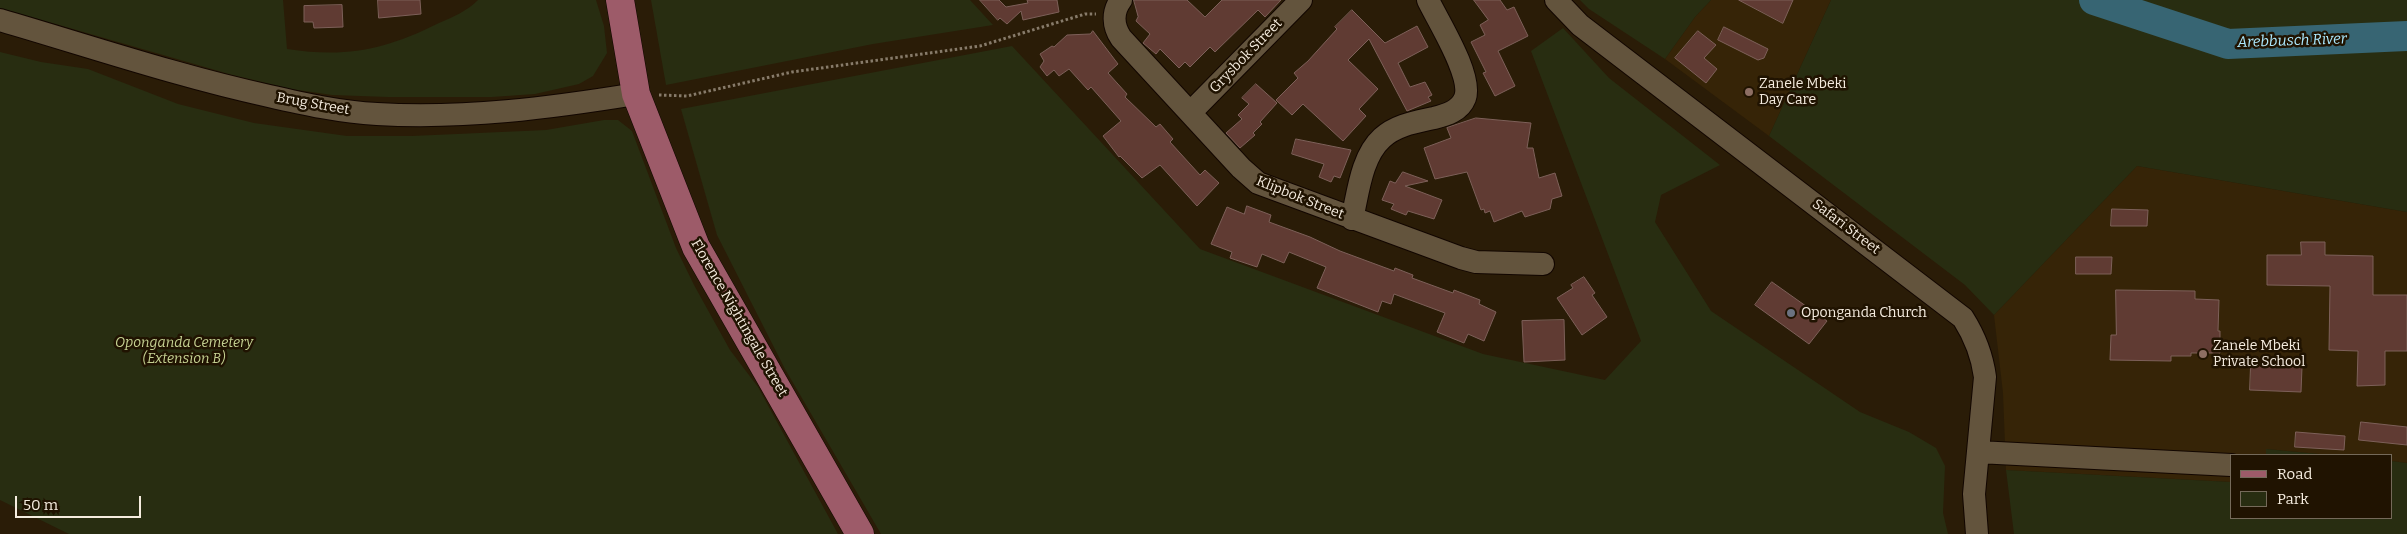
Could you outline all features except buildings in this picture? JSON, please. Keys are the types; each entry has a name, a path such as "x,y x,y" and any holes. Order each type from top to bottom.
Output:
{"main road":[{"name":"Florence Nightingale Street","path":"620,0 636,94 696,247 860,534"}],"street":[{"name":"Grysbok Street","path":"1191,112 1301,0"},
{"path":"1352,219 1362,175 1380,139 1395,128 1448,114 1460,107 1465,97 1463,73 1428,0"},
{"name":"Safari Street","path":"1556,0 1580,25 1963,318 1975,338 1983,359 1985,377 1974,494 1977,534"},
{"name":"Klipbok Street","path":"1118,7 1117,31 1121,38 1241,168 1258,183 1461,258 1476,262 1543,264"},
{"name":"Brug Street","path":"0,20 222,86 318,107 376,114 455,114 539,109 636,94"},
{"path":"1978,452 2230,465"}],"path":[{"path":"636,94 687,96 792,72 980,46 1085,14 1118,7"}],"shaded area":[{"name":"Zanele Mbeki Day Care","path":"1711,0 1831,0 1769,136 1665,59 1695,17"},
{"name":"Zanele Mbeki Private School","path":"2137,166 2407,212 2407,463 2392,461 2392,454 2318,454 2266,449 2266,454 2230,454 2230,482 2006,470 2003,393 1994,315"}],"green space":[{"path":"0,0 283,0 287,49 328,53 365,49 401,40 455,16 478,0 596,0 604,26 607,53 593,76 579,84 535,94 492,97 332,95 291,89 229,74 0,8"},
{"path":"651,0 970,0 993,25 873,44 666,85"},
{"path":"1580,0 1711,0 1695,17 1665,59 1589,9"},
{"path":"1831,0 2092,0 2228,45 2407,39 2407,212 2137,166 1994,315 1965,285 1769,136"},
{"path":"2094,0 2407,0 2407,36 2228,44"},
{"path":"1563,28 1609,78 1720,165 1661,195 1655,222 1711,311 1860,412 1909,432 1936,448 1945,466 1943,513 1948,534 881,534 785,369 717,235 681,109 1012,46 1200,249 1483,354 1605,380 1641,341 1531,51"},
{"name":"Oponganda Cemetery (Extension B)","path":"0,52 41,62 88,69 178,104 254,123 347,136 412,136 546,130 604,120 618,120 632,131 676,248 694,285 730,350 758,387 838,534 69,534 0,500"},
{"path":"2266,449 2318,454 2266,454"},
{"path":"2392,461 2407,463 2407,534 2014,534 2006,470 2230,482 2230,519 2392,519"}],"waterway":[{"name":"Arebbusch River","path":"2094,0 2228,44 2407,36"}],"place":[{"name":"Zanele Mbeki Day Care","path":"1749,92"},
{"name":"Oponganda Church","path":"1791,313"},
{"name":"Zanele Mbeki Private School","path":"2203,354"}]}
